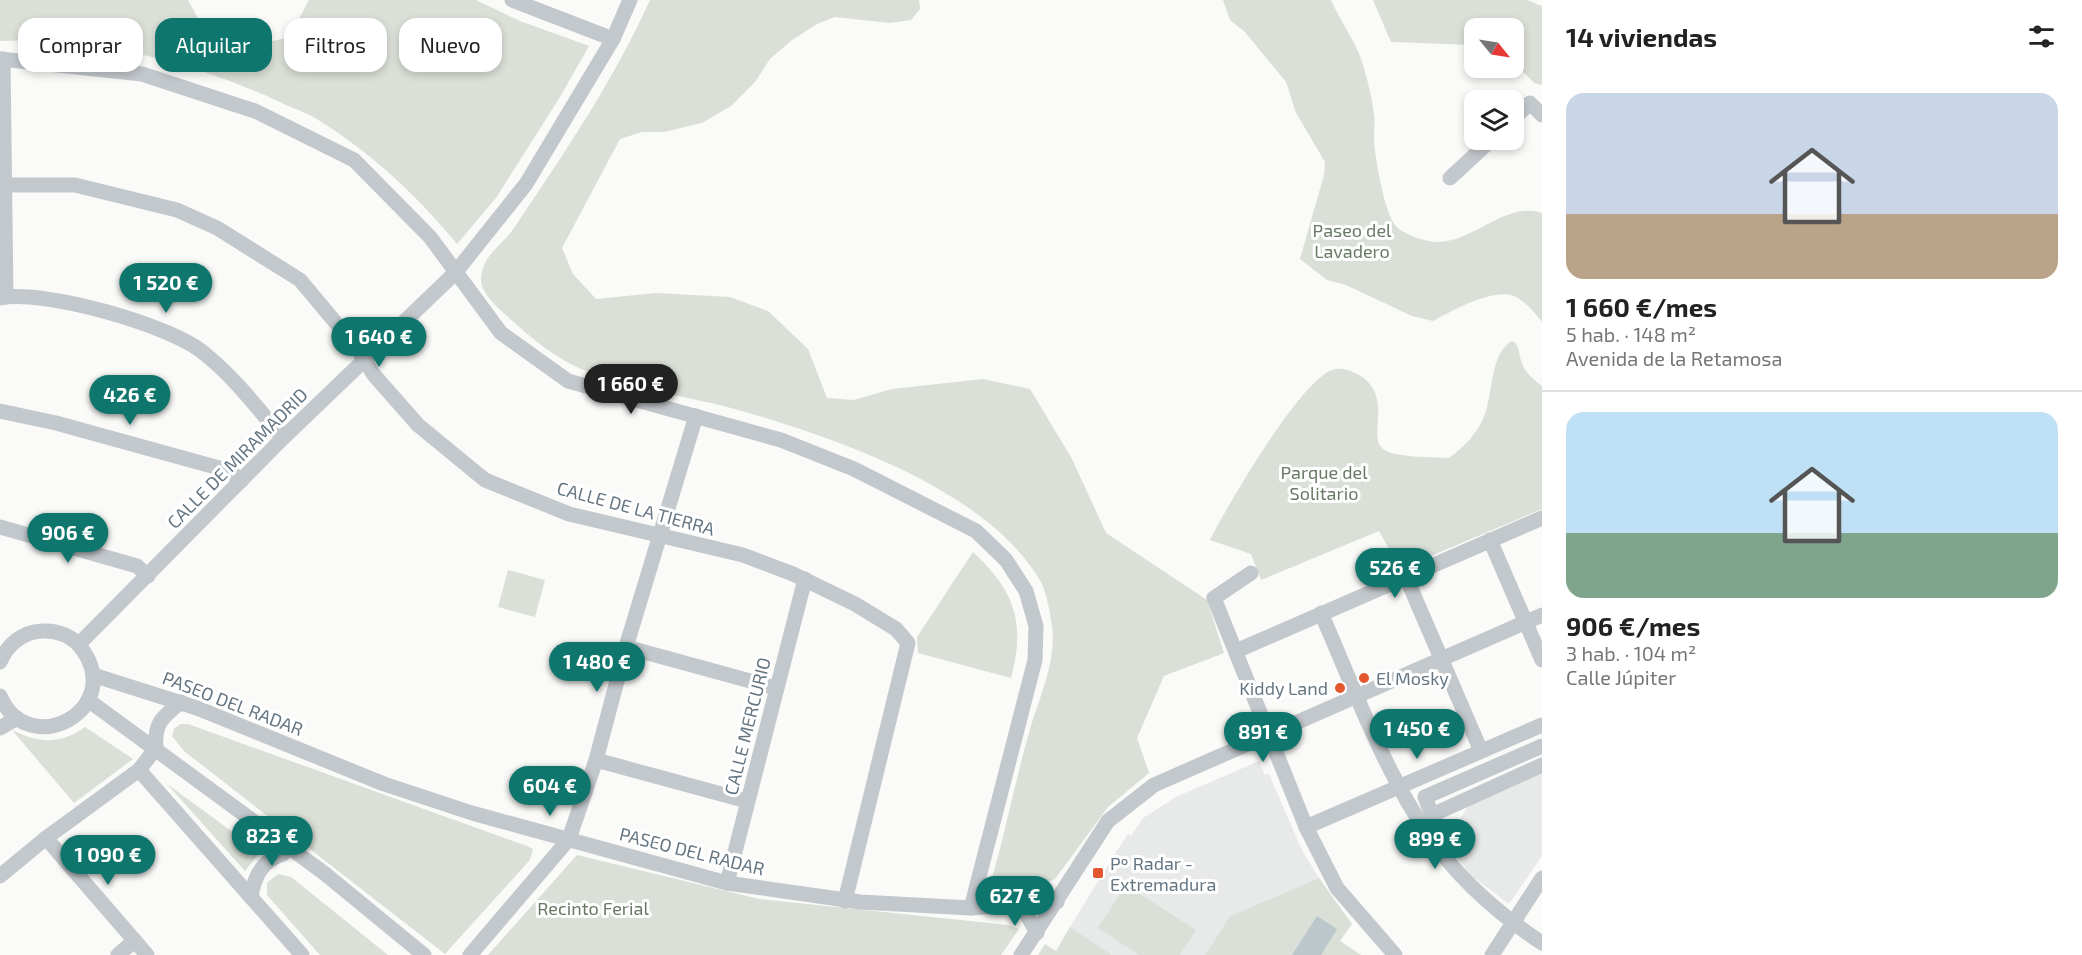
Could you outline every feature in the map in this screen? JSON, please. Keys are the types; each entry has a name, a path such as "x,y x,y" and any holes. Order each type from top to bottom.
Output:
{"street":[{"path":"512,0 613,39"},
{"name":"CALLE DE MIRAMADRID","path":"79,644 283,438 455,273 526,184 613,39 630,0"},
{"path":"283,438 231,377 203,352 168,332 68,302 3,298 2,59 142,74 255,111 354,160 430,237 501,333 568,381 781,440 854,469 976,531 1005,560 1026,591 1036,626 1035,660 971,908"},
{"path":"1524,109 1536,99 1542,115"},
{"path":"1450,177 1480,150"},
{"name":"CALLE DE LA TIERRA","path":"3,185 75,185 177,210 217,228 300,280 418,425 485,480 569,514 743,555 806,579 855,604 896,629 908,643 845,901"},
{"path":"0,411 56,423 230,471 241,481"},
{"path":"470,955 569,839 596,760 626,647 696,416"},
{"path":"1236,651 1542,518"},
{"path":"0,527 137,566 148,576"},
{"path":"1491,540 1542,660"},
{"path":"1251,573 1214,598 1306,827 1337,888 1395,955"},
{"path":"1406,577 1443,657 1481,751"},
{"name":"CALLE MERCURIO","path":"727,883 806,579"},
{"path":"1322,613 1357,696 1400,785 1429,836 1454,868 1512,923 1542,943"},
{"path":"1021,955 1108,821 1137,796 1154,785 1270,733 1542,615"},
{"path":"1,656 20,638 41,630 56,631 79,644 88,657 93,675 86,704 72,719 58,725 44,727 17,718 1,703"},
{"path":"626,647 776,688"},
{"name":"PASEO DEL RADAR","path":"93,675 181,702 384,784 472,813 727,883 845,901 971,908 1057,902"},
{"path":"0,876 46,838 138,770 154,752 156,728 166,714 181,702"},
{"path":"86,704 324,873 424,955"},
{"path":"0,728 17,718"},
{"path":"1306,827 1542,724"},
{"path":"1542,746 1425,797 1432,815 1542,765"},
{"path":"154,752 410,955"},
{"path":"596,760 747,801"},
{"path":"138,770 251,897 298,954"},
{"path":"46,838 147,955"},
{"path":"251,897 258,871 266,863 283,854"},
{"path":"1492,955 1542,878"},
{"path":"1022,906 1037,933"},
{"path":"118,955 134,941"}],"shaded area":[{"path":"1259,761 1265,775 1269,774 1302,850 1319,878 1230,916 1205,955 1112,955 1070,927 1128,834 1131,836 1143,818 1176,797"},
{"path":"1542,772 1542,856 1509,904 1473,877 1445,843 1469,805"},
{"path":"1317,916 1337,929 1321,955 1292,955"}],"green space":[{"path":"0,0 188,0 198,18 155,18 155,58 143,55 143,18 18,18 18,41 0,41"},
{"path":"309,0 476,0 520,21 589,46 560,97 496,198 457,244 395,178 342,136 314,118 204,72 272,72 272,41 284,38 284,72 387,72 387,18 299,18"},
{"path":"650,0 919,0 920,9 911,20 890,23 835,17 817,24 792,40 770,59 755,82 731,106 702,123 664,132 642,132 620,139 562,248 573,274 596,299 656,293 730,297 768,311 808,349 827,398 854,400 892,389 983,379 1030,389 1072,459 1106,533 1207,600 1224,653 1164,676 1137,738 1149,773 1108,807 1055,879 1034,887 994,884 992,878 1024,751 1046,681 1053,640 1047,598 1041,582 1016,549 984,519 946,493 903,470 859,451 731,408 622,383 575,366 554,354 525,332 495,305 484,290 481,280 482,271 488,258 514,228 587,117 636,30"},
{"name":"Paseo del Lavadero","path":"1223,0 1331,0 1357,49 1367,77 1374,115 1374,142 1379,174 1384,199 1396,226 1410,235 1438,242 1464,236 1516,212 1542,213 1542,322 1522,301 1505,294 1472,302 1433,321 1412,316 1346,285 1327,280 1300,259 1324,175 1325,162 1296,113 1286,82 1245,32 1230,20"},
{"path":"1373,0 1527,0 1542,6 1542,85 1534,83 1524,72 1524,18 1464,18 1464,45 1391,42"},
{"name":"Parque del Solitario","path":"1512,341 1518,348 1525,370 1542,386 1542,509 1400,569 1379,531 1261,580 1251,554 1210,540 1265,446 1302,396 1318,379 1332,370 1340,369 1366,380 1377,398 1377,435 1382,448 1394,454 1449,458 1470,439 1479,427 1488,405 1496,364 1505,347"},
{"path":"973,552 998,580 1013,608 1017,640 1011,678 918,653 917,637"},
{"path":"508,570 545,580 535,617 498,607"},
{"path":"180,724 188,724 527,846 533,849 530,860 445,954 184,751 172,736 174,729"},
{"path":"85,727 133,759 74,803 12,730 31,738 49,740 67,737"},
{"path":"167,784 260,852 245,871"},
{"name":"Recinto Ferial","path":"577,855 759,899 1008,925 1019,929 1001,955 488,955"},
{"path":"278,874 291,877 388,955 320,955 267,895 267,883"},
{"path":"1319,878 1352,924 1340,941 1361,955 1205,955 1230,916"},
{"path":"1126,885 1196,930 1180,955 1139,955 1098,928"},
{"path":"1070,927 1112,955 1038,955 1045,944 1056,951"}],"place":[{"name":"El Mosky","path":"1364,678"},
{"name":"Kiddy Land","path":"1340,688"},
{"name":"Pº Radar - Extremadura","path":"1098,873"}]}
